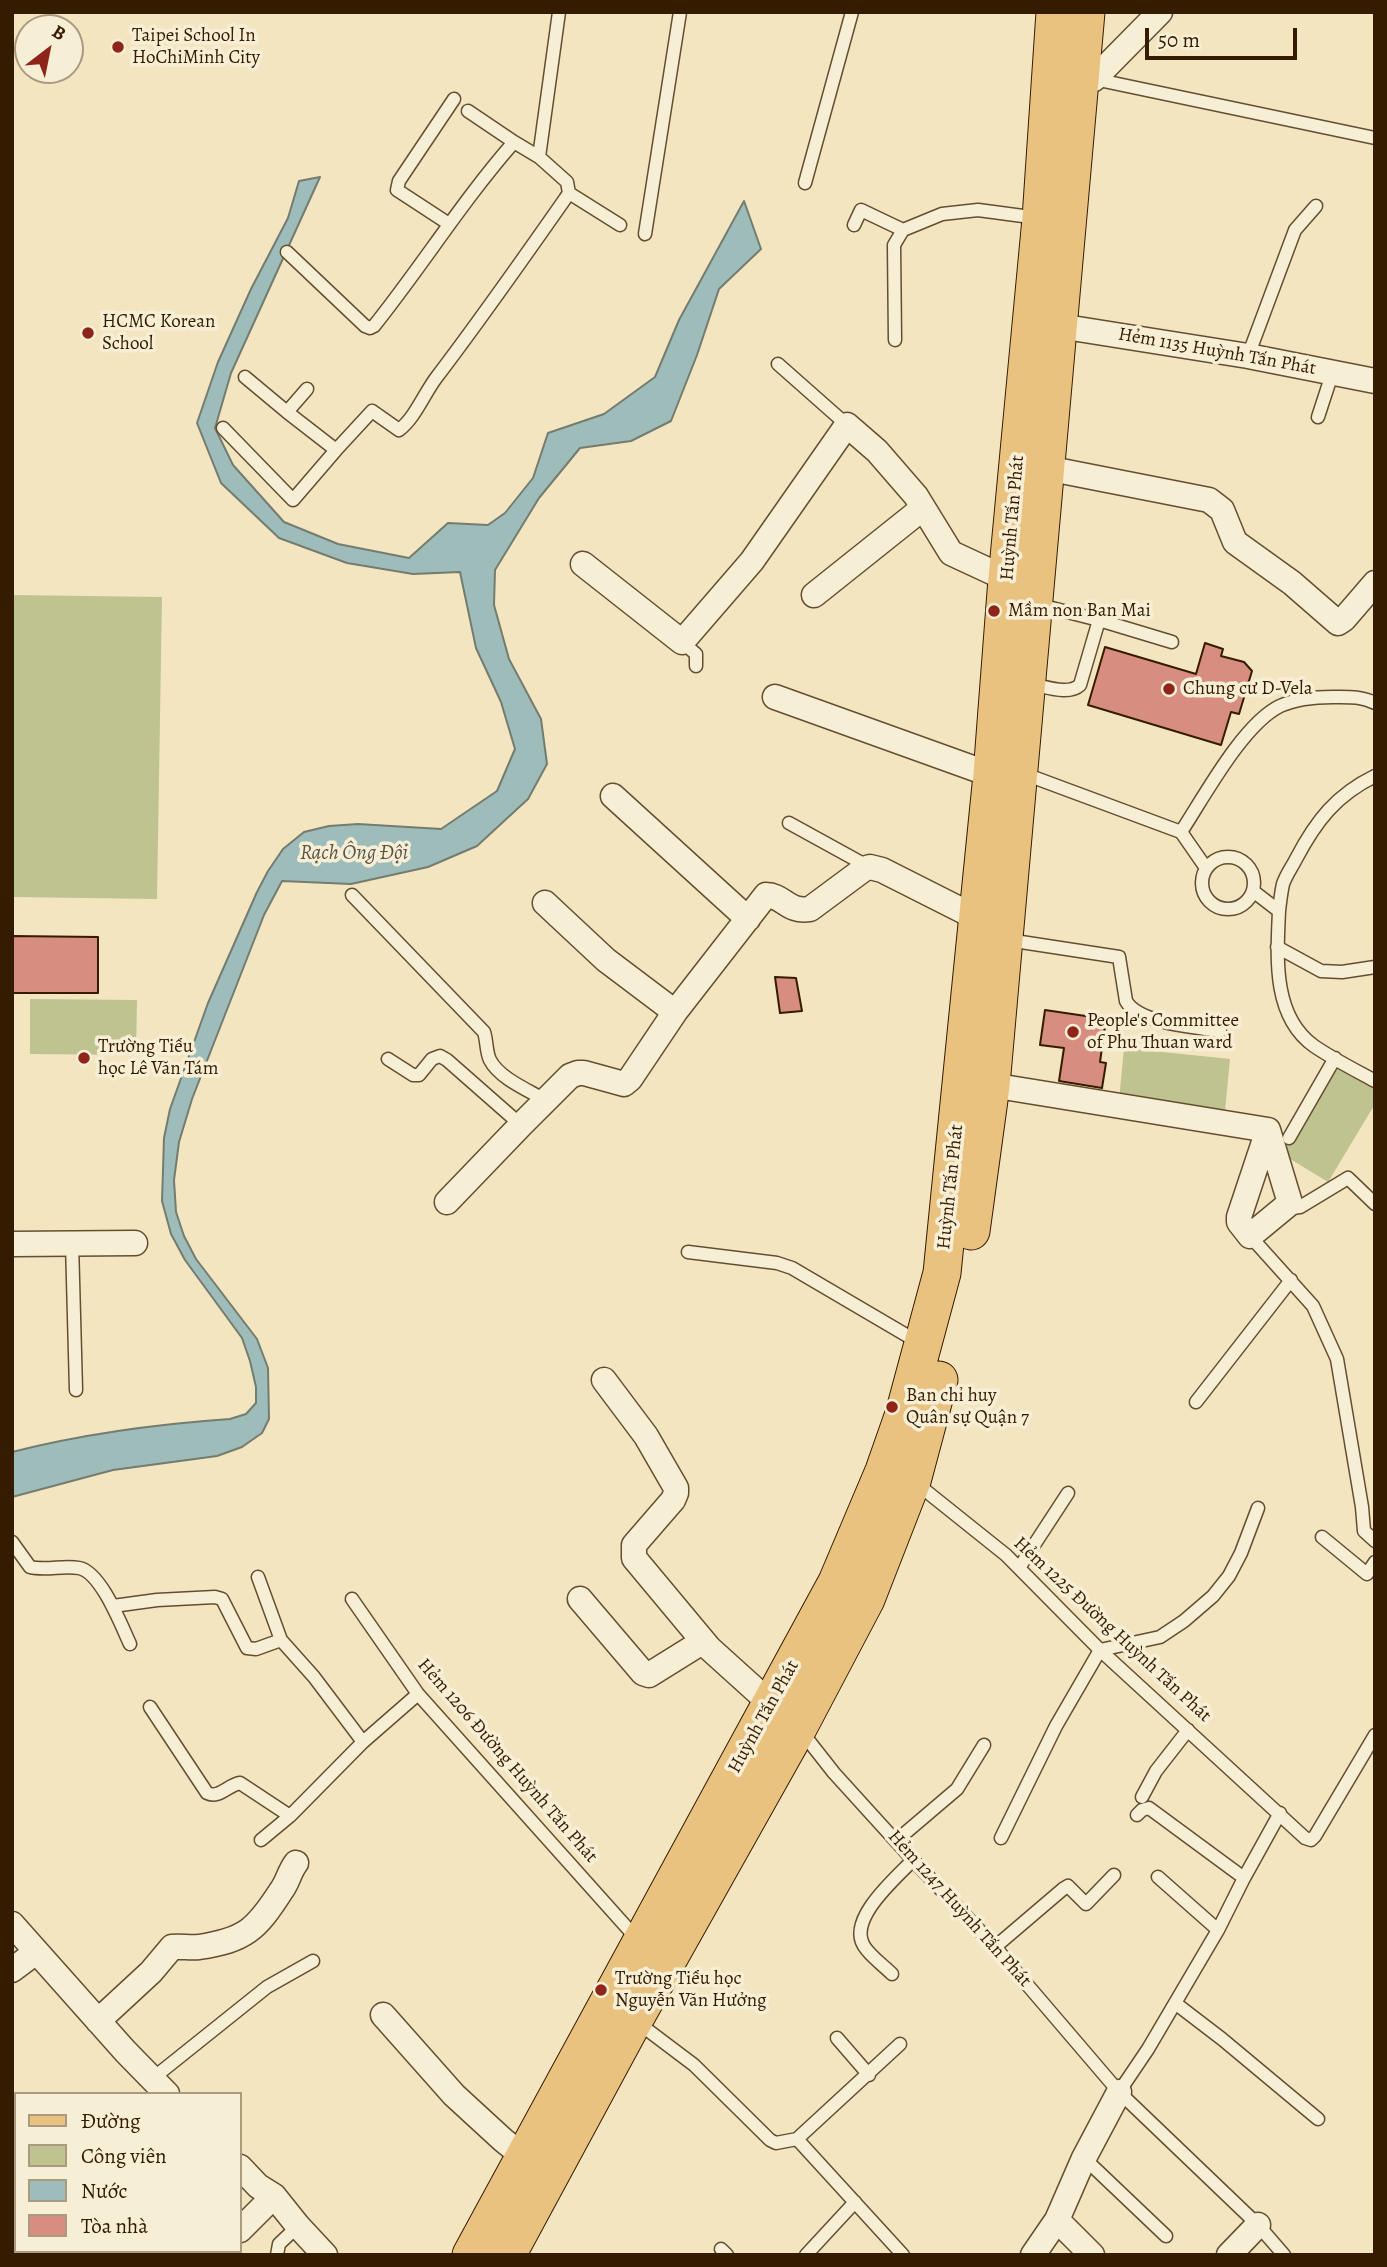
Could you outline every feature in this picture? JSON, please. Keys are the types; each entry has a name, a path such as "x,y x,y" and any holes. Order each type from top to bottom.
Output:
{"main road":[{"name":"Huỳnh Tấn Phát","path":"471,2255 524,2157 798,1728 866,1599 912,1481 962,1294 987,932 1005,774 1007,579 1059,326 1075,75 1055,12"},
{"name":"Huỳnh Tấn Phát","path":"1005,774 1026,683 1034,604 1032,467 1041,219 1075,75 1086,12"},
{"name":"Huỳnh Tấn Phát","path":"517,2250 634,2020 654,1951 771,1704 837,1583 884,1471 904,1414 942,1273 977,1083"}],"street":[{"path":"1075,75 1160,12"},
{"name":"Hẻm 1135 Huỳnh Tấn Phát","path":"1059,326 1248,356 1375,381"},
{"path":"583,564 682,642 752,561 847,425 877,451 916,496 951,553 1007,579"},
{"path":"1032,467 1209,500 1222,510 1235,542 1292,583 1338,623 1344,620 1375,583"},
{"path":"814,595 923,508"},
{"path":"775,697 1005,774"},
{"path":"613,796 748,919"},
{"path":"447,1202 570,1076 578,1073 624,1084 630,1079 675,1012 766,895 771,895 793,909 810,909 870,867 881,870 987,932"},
{"path":"545,903 606,960 675,1012"},
{"path":"977,1083 1278,1134"},
{"path":"1278,1134 1290,1203 1250,1236 1239,1222 1239,1217 1278,1134"},
{"path":"12,1244 135,1243"},
{"path":"604,1380 646,1436 676,1488 673,1500 634,1545 634,1558 702,1642 771,1704"},
{"path":"580,1599 643,1673 649,1675 702,1642"},
{"path":"98,2021 151,1972 172,1947 198,1947 232,1940 249,1932 283,1889 296,1863"},
{"path":"12,1924 160,2086"},
{"path":"12,1970 36,1952"},
{"path":"383,2015 454,2095 524,2157"},
{"path":"1033,2255 1057,2220 1084,2158 1119,2092"},
{"path":"242,2169 258,2186 274,2196 325,2255"},
{"path":"242,2228 274,2196"},
{"path":"1057,2220 1092,2255"},
{"path":"1229,2255 1258,2225"}],"lane":[{"path":"539,158 559,12"},
{"path":"645,234 680,12"},
{"path":"805,183 852,12"},
{"path":"1075,75 1375,138"},
{"path":"449,224 397,190 397,186 454,99"},
{"path":"223,428 293,500 372,411 399,430 405,425 569,193 567,182 539,158 468,111"},
{"path":"287,252 365,326 374,327 449,224 514,142"},
{"path":"569,193 620,225"},
{"path":"1248,356 1296,230 1316,206"},
{"path":"854,225 861,210 903,230"},
{"path":"895,340 894,245 903,230 942,214 978,210 1041,219"},
{"path":"779,364 847,425"},
{"path":"1318,417 1333,372"},
{"path":"245,377 336,450"},
{"path":"287,412 307,389"},
{"path":"1034,604 1172,642"},
{"path":"1026,683 1069,691 1076,689 1080,685 1099,620"},
{"path":"682,642 696,654 695,666"},
{"path":"1181,832 1250,729 1279,706 1321,697 1362,697 1375,703"},
{"path":"1005,774 1181,832 1206,868"},
{"path":"1375,776 1346,793 1325,813 1311,832 1284,882 1277,947 1279,983 1287,1013 1297,1029 1312,1045 1375,1081"},
{"path":"789,823 870,867"},
{"path":"1231,857 1240,860 1252,873 1253,891 1241,905 1233,908 1215,906 1205,895 1202,876 1213,861 1231,857"},
{"path":"1253,891 1279,911"},
{"path":"352,895 484,1032 492,1064 545,1100"},
{"path":"987,932 1119,957 1129,1006 1159,1020 1220,1031"},
{"path":"1277,947 1321,971 1342,972 1375,967"},
{"path":"388,1059 413,1075 419,1075 432,1059 440,1056 447,1059 521,1125"},
{"path":"1278,1134 1335,1058"},
{"path":"1290,1203 1292,1208 1300,1207 1348,1178 1375,1204"},
{"path":"1250,1236 1313,1306 1337,1359 1363,1507 1364,1531 1375,1541"},
{"path":"72,1243 76,1390"},
{"path":"688,1252 777,1263 792,1268 922,1345"},
{"path":"1196,1402 1291,1280"},
{"name":"Hẻm 1225 Đường Huỳnh Tấn Phát","path":"912,1481 1006,1555 1100,1650 1306,1838 1311,1840 1375,1735"},
{"path":"1019,1568 1068,1493"},
{"path":"1001,1838 1056,1726 1100,1650 1160,1637 1213,1597 1235,1564 1258,1508"},
{"path":"1322,1537 1367,1574 1375,1562"},
{"path":"12,1542 30,1567 80,1568 89,1572 113,1606 130,1644"},
{"path":"258,1577 281,1640 314,1677 363,1742"},
{"path":"113,1606 157,1600 215,1597 222,1599 247,1648 256,1649 281,1640"},
{"name":"Hẻm 1206 Đường Huỳnh Tấn Phát","path":"352,1599 418,1694 654,1951"},
{"path":"261,1840 290,1816 363,1742 418,1694"},
{"path":"150,1707 207,1793 218,1795 233,1784 240,1783 290,1816"},
{"name":"Hẻm 1247 Huỳnh Tấn Phát","path":"798,1728 834,1773 995,1947 1119,2092 1258,2225 1284,2255"},
{"path":"1142,1797 1156,1771 1188,1730"},
{"path":"897,1840 957,1789 984,1745"},
{"path":"1137,1815 1149,1808 1244,1878"},
{"path":"1119,2092 1148,2049 1218,1930 1280,1813"},
{"path":"891,1974 864,1947 860,1936 868,1910 913,1860"},
{"path":"995,1947 1063,1889 1068,1886 1086,1904 1114,1875"},
{"path":"1158,1877 1218,1930"},
{"path":"160,2086 267,1987 313,1961"},
{"path":"1175,2003 1318,2119"},
{"path":"634,2020 695,2065 776,2143 797,2139 900,2045"},
{"path":"837,2039 869,2075"},
{"path":"797,2139 902,2255"},
{"path":"1084,2158 1166,2236"},
{"path":"806,2255 855,2202"},
{"path":"277,2255 279,2244 298,2226"}],"green space":[{"path":"12,595 162,597 157,899 12,897"},
{"path":"30,999 137,1000 136,1055 30,1054"},
{"path":"1124,1048 1230,1059 1225,1111 1119,1100"},
{"path":"1337,1063 1375,1086 1375,1104 1328,1182 1282,1154"}],"water":[{"name":"Rạch Ông Đội","path":"320,177 231,373 215,428 233,465 284,522 338,544 409,558 448,523 488,525 505,513 533,478 548,433 604,414 655,377 679,320 744,201 761,249 719,289 671,421 631,441 580,448 539,498 495,570 494,605 509,659 541,719 547,764 528,799 477,846 428,867 351,884 282,881 264,915 192,1099 179,1142 174,1180 176,1212 184,1236 196,1259 257,1339 268,1368 269,1419 262,1433 242,1447 217,1456 113,1470 12,1497 12,1452 120,1431 230,1419 246,1414 256,1403 256,1387 242,1338 185,1260 171,1234 162,1201 164,1138 170,1109 208,1003 257,892 283,849 304,832 329,826 358,824 441,829 497,791 515,749 501,702 476,648 460,572 413,574 347,563 279,538 221,483 197,423 218,362 251,289 288,218 299,181"}],"building":[{"name":"Chung cư D-Vela","path":"1205,643 1223,649 1221,656 1244,662 1252,671 1239,714 1231,712 1221,745 1088,705 1105,647 1196,674"},
{"path":"12,936 98,937 98,993 12,993"},
{"path":"775,977 796,978 802,1011 780,1013"},
{"name":"People's Committee of Phu Thuan ward","path":"1045,1010 1106,1019 1100,1062 1106,1063 1102,1088 1059,1081 1064,1048 1040,1045"}],"place":[{"name":"Taipei School In HoChiMinh City","path":"118,47"},
{"name":"HCMC Korean School","path":"88,333"},
{"name":"Mầm non Ban Mai","path":"994,611"},
{"name":"Chung cư D-Vela","path":"1169,689"},
{"name":"People's Committee of Phu Thuan ward","path":"1073,1032"},
{"name":"Trường Tiểu học Lê Văn Tám","path":"84,1058"},
{"name":"Ban chỉ huy Quân sự Quận 7","path":"892,1407"},
{"name":"Trường Tiểu học Nguyễn Văn Hưởng","path":"601,1990"}]}
